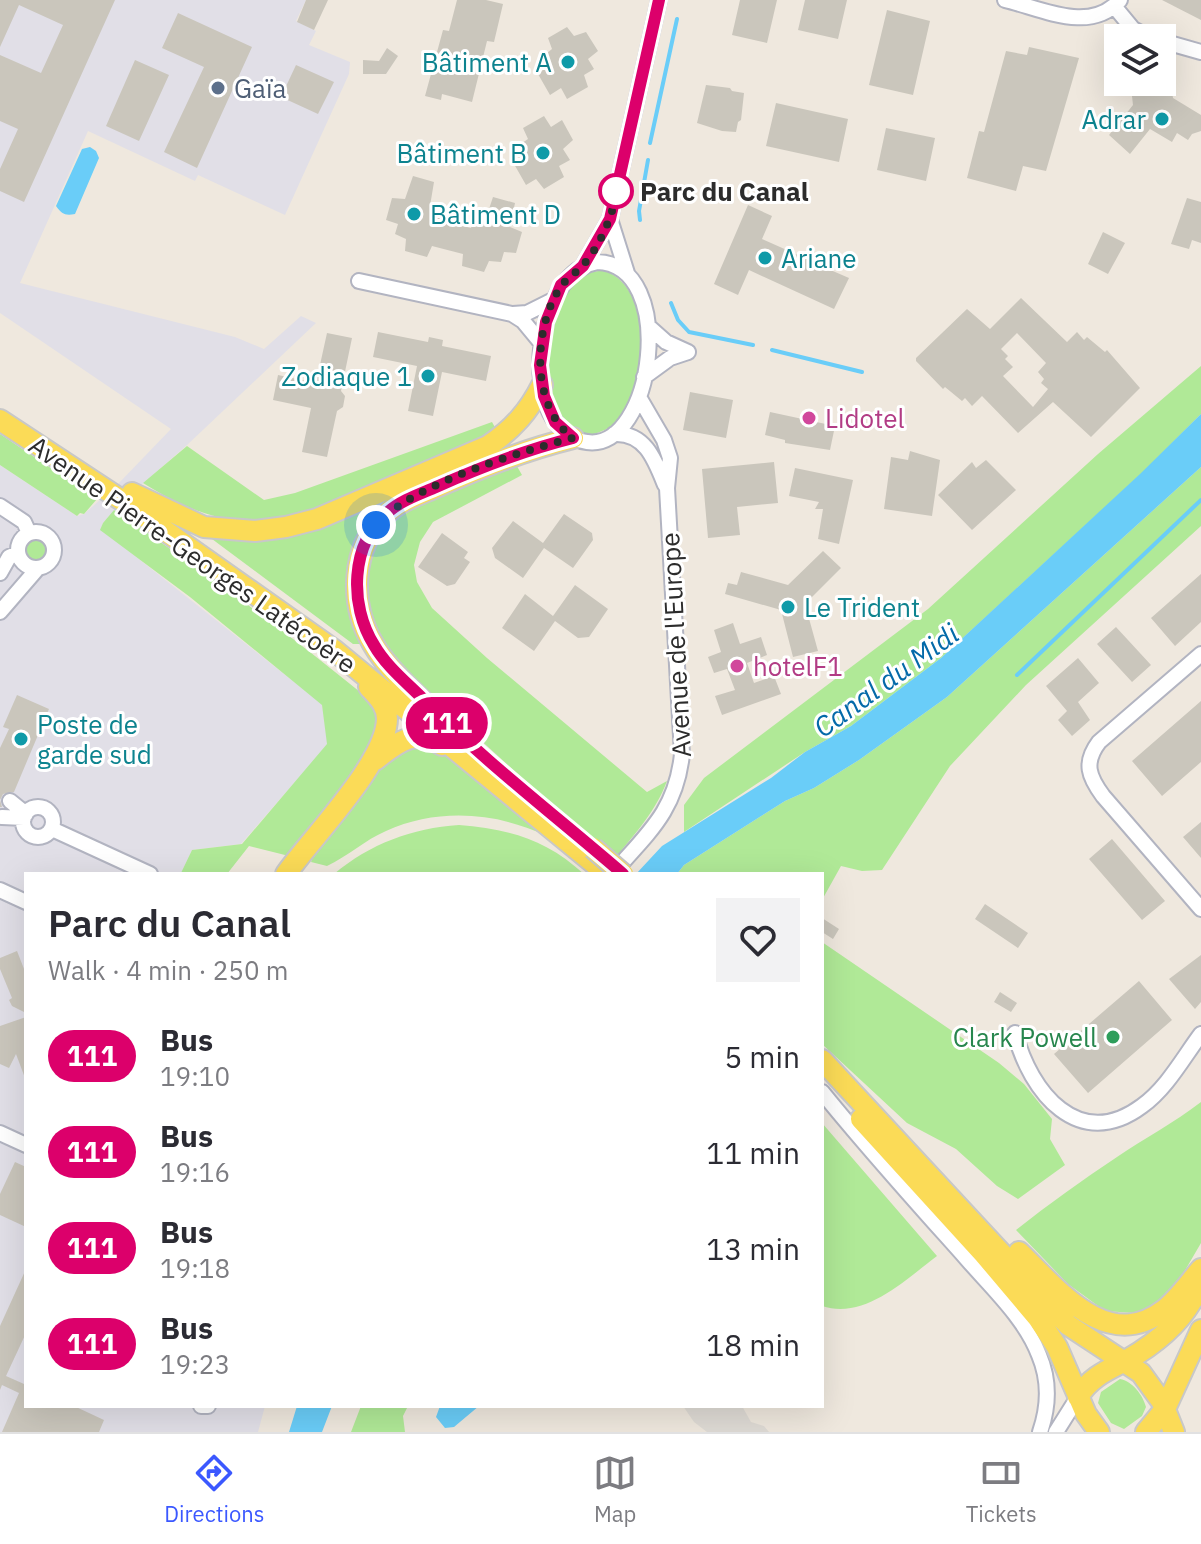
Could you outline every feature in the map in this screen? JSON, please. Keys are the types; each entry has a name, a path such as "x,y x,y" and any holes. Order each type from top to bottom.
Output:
{"main road":[{"path":"120,492 204,527 242,531 286,527 317,519 488,446 523,416 542,385"},
{"name":"Avenue Pierre-Georges Latécoère","path":"0,405 334,650 519,800 620,872"},
{"name":"Avenue Pierre-Georges Latécoère","path":"0,420 120,492 274,594 464,740 590,852 607,872"},
{"path":"464,740 393,669 373,644 363,622 356,593 358,568 365,544 387,512 404,502 495,461 530,448 573,438"},
{"path":"252,591 371,689 386,711 386,729 369,765 288,872"},
{"path":"369,765 402,740 426,736 519,800"},
{"path":"305,872 311,844"},
{"path":"824,1062 1068,1325 1135,1368 1151,1386 1174,1432"},
{"path":"824,1078 1032,1311 1057,1347 1078,1397 1099,1432"},
{"path":"861,1099 898,1131 1059,1290 1092,1317 1121,1324 1148,1320 1170,1305 1201,1269"},
{"path":"1078,1397 1100,1373 1153,1344 1176,1323 1194,1298 1201,1280"},
{"path":"1146,1432 1165,1409 1201,1330"}],"street":[{"path":"610,219 627,274 642,296 648,326 648,351 639,397 632,414 614,434 592,443 573,438 555,422 548,409 542,385 542,344 553,300 561,285 583,266 610,219 659,0"},
{"path":"1005,0 1082,19 1099,16 1117,3 1130,24"},
{"path":"1176,45 1201,52"},
{"path":"583,266 602,262 615,265 627,274"},
{"path":"359,281 512,314 527,313 553,300"},
{"path":"512,314 523,321 542,344"},
{"path":"644,377 670,358 688,352 666,342 648,326"},
{"name":"Avenue de l'Europe","path":"611,872 664,815 681,768 667,488 670,458 664,440 639,397"},
{"name":"Avenue de l'Europe","path":"614,434 627,433 645,445 655,459 667,488"},
{"path":"0,506 24,522 29,533"},
{"path":"0,612 38,568 49,563 54,545 44,533 29,533 20,541 18,552 28,566 38,568"},
{"path":"0,548 5,552 18,552"},
{"path":"0,573 9,557 18,552"},
{"path":"1201,654 1099,742 1091,752 1088,771 1103,796 1201,909"},
{"path":"2,817 25,816 38,807 48,810 53,819 52,829 45,836 35,837 24,828 25,816 10,801"},
{"path":"52,829 146,872"},
{"path":"0,890 24,901"},
{"path":"1015,1033 1019,1048 1051,1102 1077,1121 1103,1124 1130,1115 1145,1105 1201,1034"},
{"path":"824,1094 1030,1336 1041,1358 1046,1382 1047,1407 1040,1432"},
{"path":"0,1133 24,1144"},
{"path":"1056,1432 1078,1397"}],"shaded area":[{"path":"0,0 306,0 296,21 316,31 309,45 350,62 349,74 285,215 198,175 195,181 88,131 20,283 235,337 264,349 301,316 316,323 123,501 101,529 322,704 328,744 241,844 192,850 182,872 24,872 24,1408 264,1408 258,1432 0,1432 0,465 77,516 84,514 118,484 171,429 0,313"},
{"path":"684,1408 743,1408 751,1422 764,1426 769,1432 707,1432 694,1422"}],"green space":[{"path":"602,270 619,279 631,295 639,315 641,361 636,384 618,420 591,435 572,427 559,411 551,389 548,364 556,313 566,292 582,276"},
{"path":"1201,366 1201,414 1141,474 941,658 851,726 805,752 684,832 684,805 704,778 928,609 1098,454"},
{"path":"492,422 497,431 483,440 300,514 256,520 218,517 182,504 143,483 187,446 264,500 295,493"},
{"path":"0,434 97,499 84,514 77,516 0,465"},
{"path":"514,461 522,475 433,522 420,542 414,565 417,582 432,608 647,792 667,781 651,812 615,858 555,808 408,674 383,641 371,616 368,587 372,558 394,521 435,495"},
{"path":"1201,467 1201,526 1026,685 950,766 882,870 862,871 841,866 824,896 824,872 679,872 684,865 785,801 814,788 859,760 947,697"},
{"path":"405,487 367,530 361,644 353,644 212,539 213,536 234,537"},
{"path":"114,510 247,604 375,704 380,716 376,739 293,857 249,846 229,872 181,872 192,850 242,844 327,744 322,705 190,597 100,530"},
{"path":"36,537 44,541 48,549 44,557 36,561 28,557 24,549 28,541"},
{"path":"408,744 436,749 468,771 545,835 506,821 446,816 386,831 327,866 311,862 317,847 385,762"},
{"path":"459,825 511,833 541,844 582,872 337,872 362,854 392,839"},
{"path":"824,943 999,1063 1024,1084 1052,1119 1050,1139 1065,1165 1018,1199 997,1186 956,1149 907,1123 824,1046"},
{"path":"1201,1102 1201,1243 1173,1291 1149,1309 1134,1313 1105,1311 1068,1284 1016,1230 1091,1174"},
{"path":"824,1125 937,1256 884,1295 869,1303 838,1309 824,1306"},
{"path":"1120,1379 1136,1389 1146,1407 1142,1416 1124,1429 1111,1423 1098,1403 1101,1392"},
{"path":"360,1408 407,1408 403,1416 405,1432 351,1432"}],"water":[{"path":"90,147 99,158 75,214 64,214 56,206 82,149"},
{"path":"1201,414 1201,467 947,697 859,760 814,788 785,801 684,865 679,872 638,872 662,846 771,778 805,752 851,726 941,658"},
{"path":"296,1408 331,1408 322,1432 289,1432"},
{"path":"439,1408 477,1408 454,1427 445,1428 436,1417"}],"building":[{"path":"0,0 115,0 24,202 0,191 0,169 18,129 0,121 0,55 41,73 63,25 19,5 0,47"},
{"path":"306,0 328,0 314,30 297,22"},
{"path":"457,0 486,0 503,4 494,42 487,41 472,102 442,94 441,100 425,96 443,30 449,31"},
{"path":"740,0 777,0 767,43 732,35"},
{"path":"805,0 847,0 838,39 798,30"},
{"path":"1162,0 1201,0 1201,20"},
{"path":"887,10 930,21 913,95 869,85"},
{"name":"Gaïa","path":"178,13 252,47 197,168 164,152 204,67 162,48"},
{"name":"Bâtiment A","path":"567,27 574,36 586,32 598,51 588,59 594,69 584,75 588,87 567,99 561,88 550,95 538,74 548,66 542,57 552,49 548,38"},
{"path":"1029,47 1079,58 1046,171 1023,166 1016,191 967,178 979,131 984,132 1006,51 1027,55"},
{"path":"387,48 398,56 386,74 363,74 363,60 379,61"},
{"path":"135,60 169,75 139,141 106,126"},
{"path":"296,65 334,82 318,114 281,97"},
{"path":"706,85 744,93 741,120 736,132 697,123"},
{"name":"Adrar","path":"1132,96 1173,96 1201,115 1201,131 1192,134 1188,140 1177,133 1172,142 1150,129 1130,154 1109,135 1133,105"},
{"path":"776,103 848,119 839,162 766,146"},
{"name":"Bâtiment B","path":"544,116 551,127 562,120 573,140 563,149 570,160 559,166 564,177 544,189 536,179 526,185 514,164 523,156 519,145 528,139 523,128"},
{"path":"886,128 935,138 926,181 877,170"},
{"path":"413,176 434,182 430,206 442,209 439,220 471,228 474,218 485,221 493,197 515,203 510,227 522,232 516,253 504,252 501,262 489,261 484,272 462,266 463,254 432,246 427,257 405,251 406,239 395,234 398,224 386,220 392,198 405,199"},
{"path":"1187,198 1201,202 1201,243 1192,240 1189,249 1171,244"},
{"name":"Ariane","path":"748,205 772,216 762,239 798,255 799,252 813,259 812,262 849,278 834,309 749,270 738,295 714,284"},
{"path":"1103,232 1125,243 1108,274 1088,264"},
{"path":"1021,298 1067,342 1077,332 1084,340 1087,337 1105,352 1107,350 1140,388 1091,437 1053,402 1018,433 982,396 972,406 965,398 962,401 945,387 943,389 916,361 967,309 990,329","holes":["1017,333 1046,363 1038,372 1044,379 1041,383 1048,389 1033,407 1003,376 1013,367 1001,349"]},
{"name":"Zodiaque 1","path":"378,332 428,342 429,337 443,340 442,346 491,356 486,381 442,372 433,416 408,411 417,366 373,357"},
{"path":"327,333 352,338 341,391 345,396 343,407 337,411 327,457 302,452 311,408 273,400 278,375 316,383"},
{"path":"690,392 733,400 726,438 683,430"},
{"path":"770,412 835,426 830,450 785,443 785,440 765,435"},
{"path":"910,451 940,460 932,516 884,509 891,457 908,460"},
{"path":"986,460 1016,490 972,530 938,495 972,462 976,468"},
{"path":"774,462 778,503 737,507 740,535 708,538 702,469"},
{"path":"795,468 853,480 839,544 818,539 823,509 815,509 819,502 789,496"},
{"path":"564,514 592,533 593,540 573,568 544,548 523,578 495,558 492,548 513,521 543,543"},
{"path":"442,533 468,552 464,558 470,562 455,584 447,586 418,567"},
{"name":"Le Trident","path":"823,551 841,568 805,604 818,651 793,657 781,610 725,594 728,583 737,585 741,572 788,585"},
{"path":"1201,574 1201,622 1175,646 1151,618"},
{"path":"575,585 608,609 589,637 578,638 555,621 534,651 502,628 525,594 553,616"},
{"name":"hotelF1","path":"733,623 740,644 761,637 767,655 747,663 754,683 774,676 781,694 722,715 715,696 735,690 727,669 714,673 708,657 721,652 714,630"},
{"path":"1116,627 1151,665 1132,682 1097,644"},
{"path":"1078,658 1099,683 1078,702 1090,720 1072,736 1058,720 1067,711 1046,686"},
{"name":"Poste de garde sud","path":"17,695 49,709 14,792 3,794 0,800 0,748 9,729 3,727"},
{"path":"1201,701 1201,762 1162,796 1132,761"},
{"path":"1201,822 1201,858 1183,837"},
{"path":"1112,839 1165,901 1142,920 1089,859"},
{"path":"985,904 1028,933 1018,948 975,919"},
{"path":"824,919 839,929 833,939 824,933"},
{"path":"17,951 24,969 24,1012 12,1006 9,1000 12,998 0,969 0,958"},
{"path":"1201,955 1201,1002 1195,1009 1169,979"},
{"name":"Clark Powell","path":"1139,981 1172,1020 1088,1093 1054,1054"},
{"path":"1000,992 1017,1003 1011,1012 994,1002"},
{"path":"24,1018 24,1075 16,1054 9,1068 0,1064 0,1026"},
{"path":"15,1162 24,1166 24,1226 0,1215 0,1194"},
{"path":"24,1273 24,1337 6,1376 24,1384 24,1408 78,1408 104,1420 99,1432 2,1432 19,1393 2,1385 0,1390 0,1326"}],"waterway":[{"path":"650,143 677,19"},
{"path":"640,220 648,160"},
{"path":"671,303 678,320 689,332 753,345"},
{"path":"772,350 862,372"},
{"path":"1017,675 1201,500"}],"bus line":[{"name":"111","path":"621,872 464,740 393,669 373,644 363,622 356,593 358,568 365,544 387,512 495,461 530,448 573,438 555,422 544,396 540,365 546,322 561,285 583,266 610,219 659,0"}],"place":[{"name":"Bâtiment A","path":"568,62"},
{"name":"Gaïa","path":"218,88"},
{"name":"Adrar","path":"1162,119"},
{"name":"Bâtiment B","path":"543,153"},
{"name":"Parc du Canal","path":"616,191"},
{"name":"Bâtiment D","path":"414,214"},
{"name":"Ariane","path":"765,258"},
{"name":"Zodiaque 1","path":"428,376"},
{"name":"Lidotel","path":"809,418"},
{"name":"Le Trident","path":"788,607"},
{"name":"hotelF1","path":"737,666"},
{"name":"Poste de garde sud","path":"21,739"},
{"name":"Clark Powell","path":"1113,1037"}],"route":[{"path":"376,525 387,512 426,491 530,448 573,438 555,422 548,409 540,365 542,344 553,300 561,285 583,266 610,219 616,191"}],"water label":[{"name":"Canal du Midi","path":"886,680"}]}
